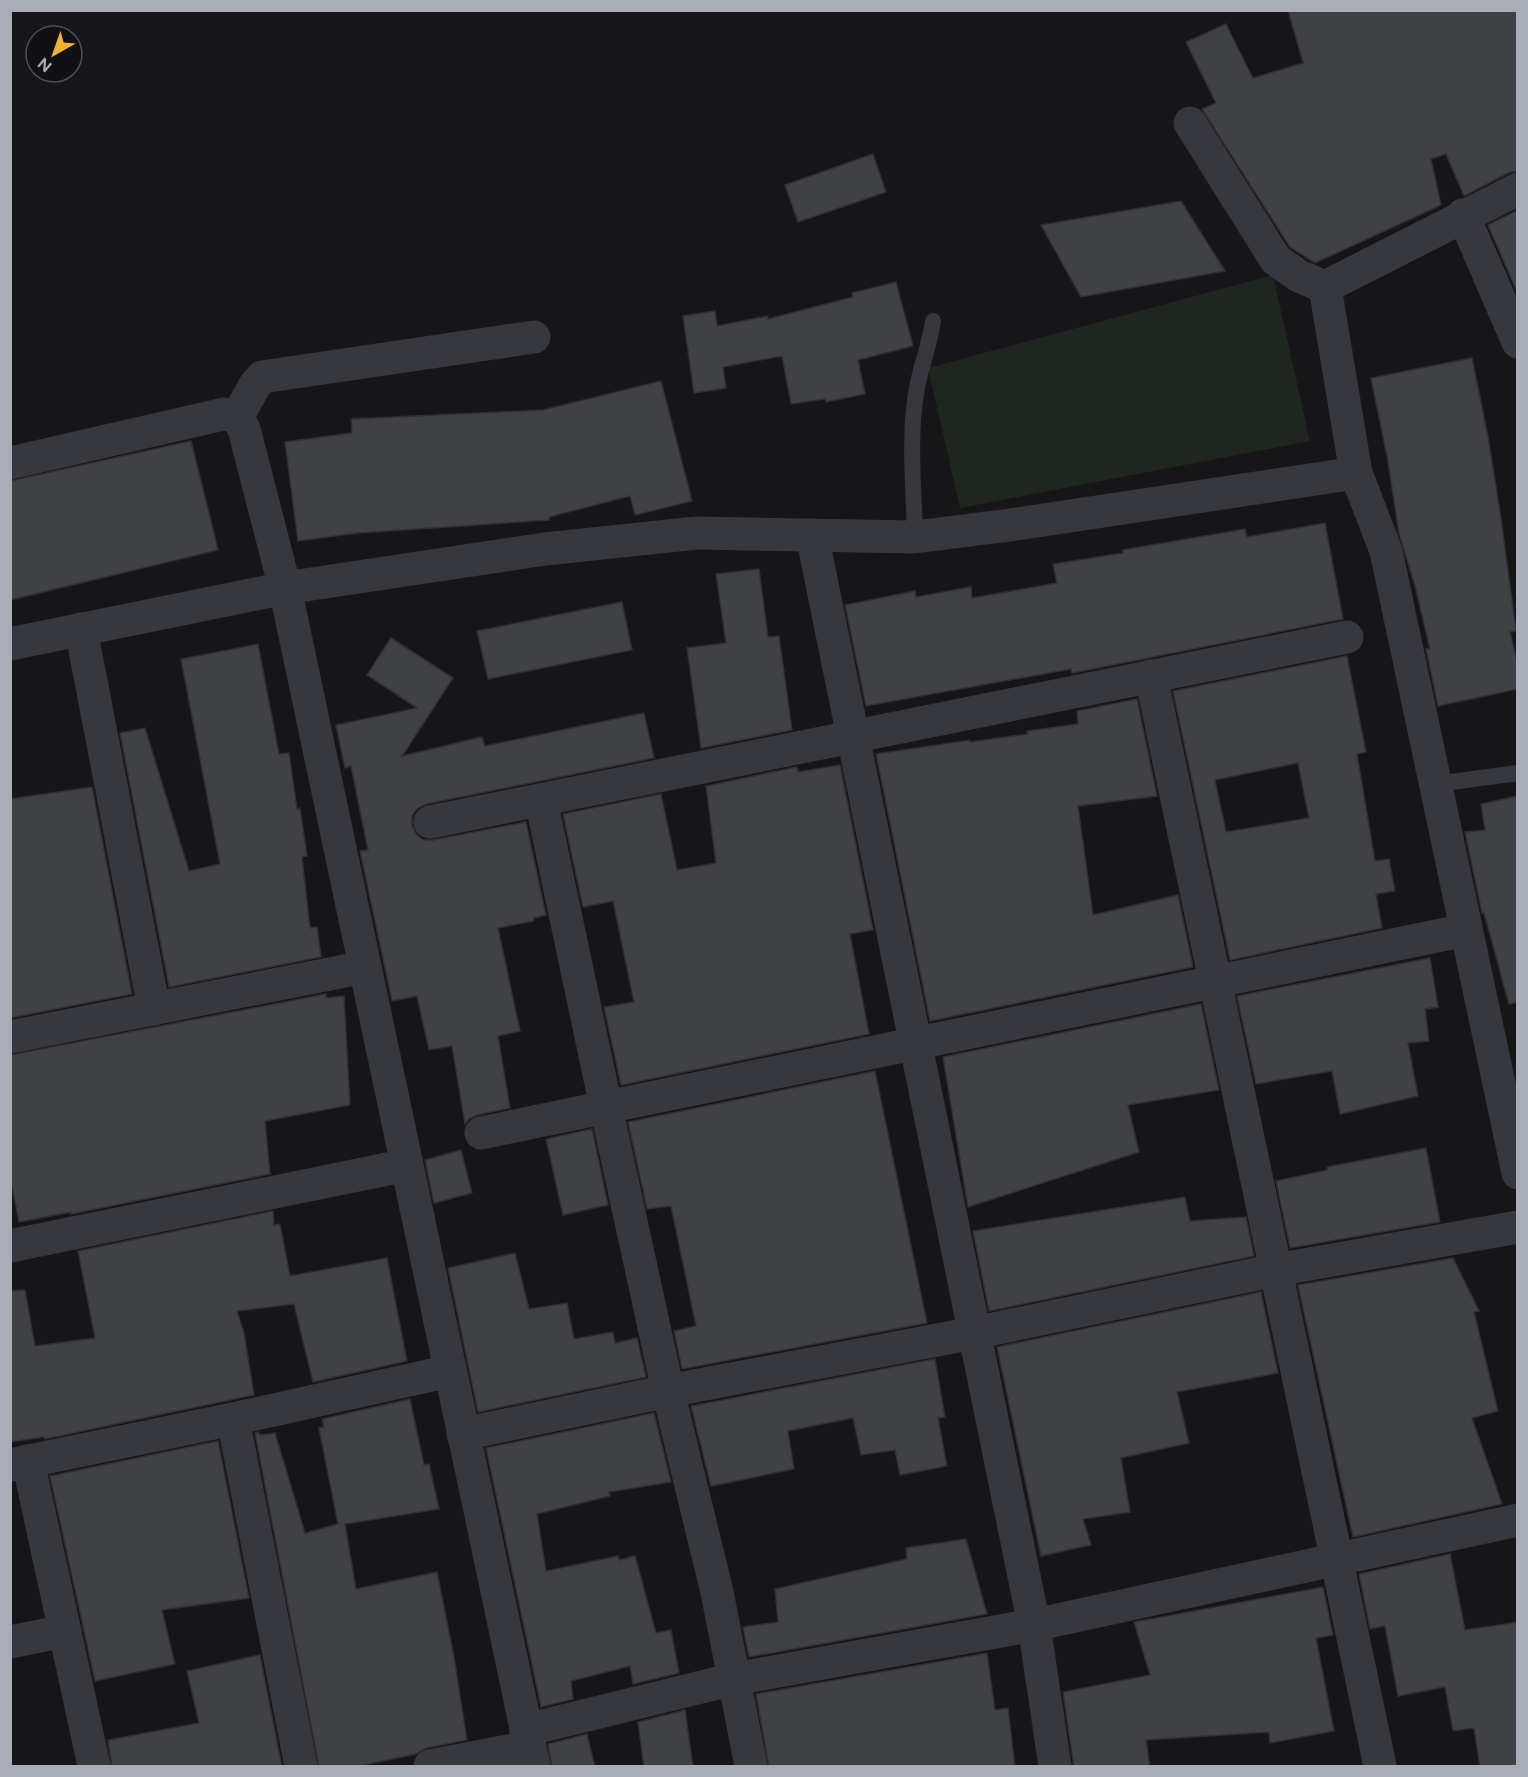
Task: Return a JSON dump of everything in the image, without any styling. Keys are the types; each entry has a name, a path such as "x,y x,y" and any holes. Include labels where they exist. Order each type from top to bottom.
{"street":[{"path":"1190,123 1276,260 1299,276 1325,287"},
{"path":"1325,287 1518,189"},
{"path":"1463,215 1518,342"},
{"path":"1325,287 1356,473 1386,551 1518,1173"},
{"path":"237,417 262,377 534,338"},
{"path":"10,463 224,414 237,417 244,429 285,588 530,1748"},
{"path":"10,644 285,588 545,549 698,533 915,537 1356,473"},
{"path":"812,535 1034,1625 1055,1767"},
{"path":"81,629 154,1009"},
{"path":"430,822 1347,637"},
{"path":"1151,676 1380,1767"},
{"path":"541,800 668,1391 717,1593 751,1767"},
{"path":"481,1133 1467,930"},
{"path":"10,1037 365,967"},
{"path":"10,1246 406,1166"},
{"path":"463,1434 668,1391 974,1333 1276,1270 1518,1227"},
{"path":"94,1767 65,1631 19,1463 450,1371"},
{"path":"233,1419 302,1767"},
{"path":"430,1767 530,1748 734,1679 1034,1625 1518,1520"},
{"path":"10,1642 65,1631"}],"lane":[{"path":"915,537 913,425 917,388 931,340 933,321"},
{"path":"1436,784 1518,773"}],"shaded area":[{"path":"1273,275 1310,441 960,508 928,368"}],"building":[{"path":"1288,10 1518,10 1518,171 1510,172 1464,196 1446,154 1431,159 1441,205 1315,263 1290,247 1202,109 1216,103 1186,42 1226,24 1253,78 1303,63"},
{"path":"873,154 886,192 798,222 785,185"},
{"path":"1181,201 1225,271 1081,297 1041,225"},
{"path":"1518,210 1518,294 1488,225"},
{"path":"896,282 913,346 858,360 865,394 826,402 825,399 791,404 782,356 723,367 726,388 694,393 683,316 715,311 717,326 768,316 768,319 853,297 852,293"},
{"path":"1472,358 1501,518 1516,631 1510,632 1518,665 1518,689 1438,706 1426,649 1430,649 1399,533 1387,456 1371,378"},
{"path":"661,381 692,501 635,515 630,496 549,517 549,520 358,533 298,541 285,442 352,433 351,419 543,410"},
{"path":"191,441 218,550 10,600 10,481"},
{"path":"1325,523 1343,619 1072,673 1071,669 866,706 845,605 915,591 916,597 971,587 972,598 1057,583 1053,564 1245,529 1247,537"},
{"path":"759,569 768,637 779,636 792,730 701,748 687,648 726,643 716,574"},
{"path":"622,602 632,650 488,679 477,631"},
{"path":"391,638 453,678 402,756 482,737 485,746 644,713 654,758 426,804 412,815 412,825 416,834 423,840 526,822 546,915 534,918 534,921 498,928 520,1031 498,1036 510,1108 477,1115 465,1124 452,1046 429,1050 417,996 392,1001 360,851 368,850 351,766 345,768 336,725 417,708 367,675"},
{"path":"258,644 279,754 289,753 307,856 302,857 310,928 317,927 321,957 169,987 120,733 145,728 189,871 220,864 181,659"},
{"path":"1347,656 1366,752 1357,754 1375,861 1389,859 1395,891 1376,894 1382,928 1230,960 1173,691","holes":["1298,763 1309,818 1226,832 1215,780"]},
{"path":"1137,699 1157,796 1078,806 1093,915 1178,895 1193,967 930,1021 876,754 1028,734 1027,731 1078,724 1077,711"},
{"path":"840,765 873,930 850,934 869,1034 621,1085 604,1007 634,1002 613,901 583,907 563,814 661,794 677,870 716,863 706,786 797,767 798,772"},
{"path":"92,787 132,994 10,1018 10,799"},
{"path":"1518,796 1518,1002 1509,1004 1484,913 1482,913 1465,832 1485,830 1481,804"},
{"path":"1430,958 1438,1007 1425,1009 1429,1041 1408,1043 1418,1096 1340,1114 1332,1071 1256,1084 1237,996"},
{"path":"326,994 326,998 344,996 350,1105 265,1121 270,1174 71,1214 71,1212 19,1222 10,1177 10,1055"},
{"path":"1201,1004 1219,1090 1128,1105 1139,1152 968,1207 943,1057"},
{"path":"875,1071 927,1323 682,1369 674,1331 696,1326 671,1206 647,1209 628,1122"},
{"path":"592,1129 608,1205 563,1215 546,1139"},
{"path":"1426,1148 1440,1222 1290,1248 1276,1181 1328,1170 1327,1167"},
{"path":"461,1150 472,1193 434,1203 425,1160"},
{"path":"1185,1197 1190,1221 1246,1217 1254,1256 989,1311 973,1231"},
{"path":"273,1211 274,1225 280,1224 290,1276 387,1258 407,1361 313,1382 294,1304 237,1311 244,1333 254,1395 45,1439 44,1437 10,1442 10,1291 25,1290 35,1346 95,1338 78,1251"},
{"path":"515,1253 529,1309 567,1303 574,1339 613,1332 615,1343 637,1338 646,1377 478,1412 448,1268"},
{"path":"1453,1258 1479,1311 1474,1312 1498,1411 1472,1418 1502,1504 1353,1537 1298,1285"},
{"path":"1261,1292 1278,1373 1177,1392 1189,1443 1121,1458 1130,1512 1083,1519 1091,1545 1041,1556 997,1347"},
{"path":"935,1359 945,1417 938,1418 947,1466 900,1475 895,1450 861,1455 853,1418 788,1431 794,1469 711,1486 691,1406"},
{"path":"410,1399 424,1465 429,1464 439,1509 345,1524 356,1589 437,1572 467,1740 354,1767 319,1767 255,1433 259,1432 260,1435 275,1433 305,1533 338,1524 319,1428 324,1427 322,1419"},
{"path":"654,1413 671,1482 609,1492 610,1496 537,1514 546,1571 618,1556 619,1560 635,1556 656,1633 671,1630 679,1673 633,1684 630,1666 571,1681 573,1699 541,1707 486,1448"},
{"path":"218,1441 249,1598 162,1610 175,1664 95,1681 50,1476"},
{"path":"966,1539 987,1614 749,1657 743,1627 778,1622 775,1589 907,1559 906,1548"},
{"path":"1450,1554 1465,1630 1518,1622 1518,1767 1480,1767 1474,1728 1453,1731 1445,1687 1398,1696 1385,1626 1370,1629 1359,1574"},
{"path":"1323,1587 1333,1635 1316,1638 1334,1731 1270,1743 1269,1732 1146,1740 1150,1767 1074,1767 1063,1692 1150,1675 1134,1622"},
{"path":"987,1653 995,1710 1008,1708 1015,1767 769,1767 756,1694"},
{"path":"260,1655 282,1767 112,1767 108,1740 199,1723 187,1671"},
{"path":"685,1710 693,1767 644,1767 638,1722"},
{"path":"587,1734 595,1767 552,1767 548,1744"}]}
